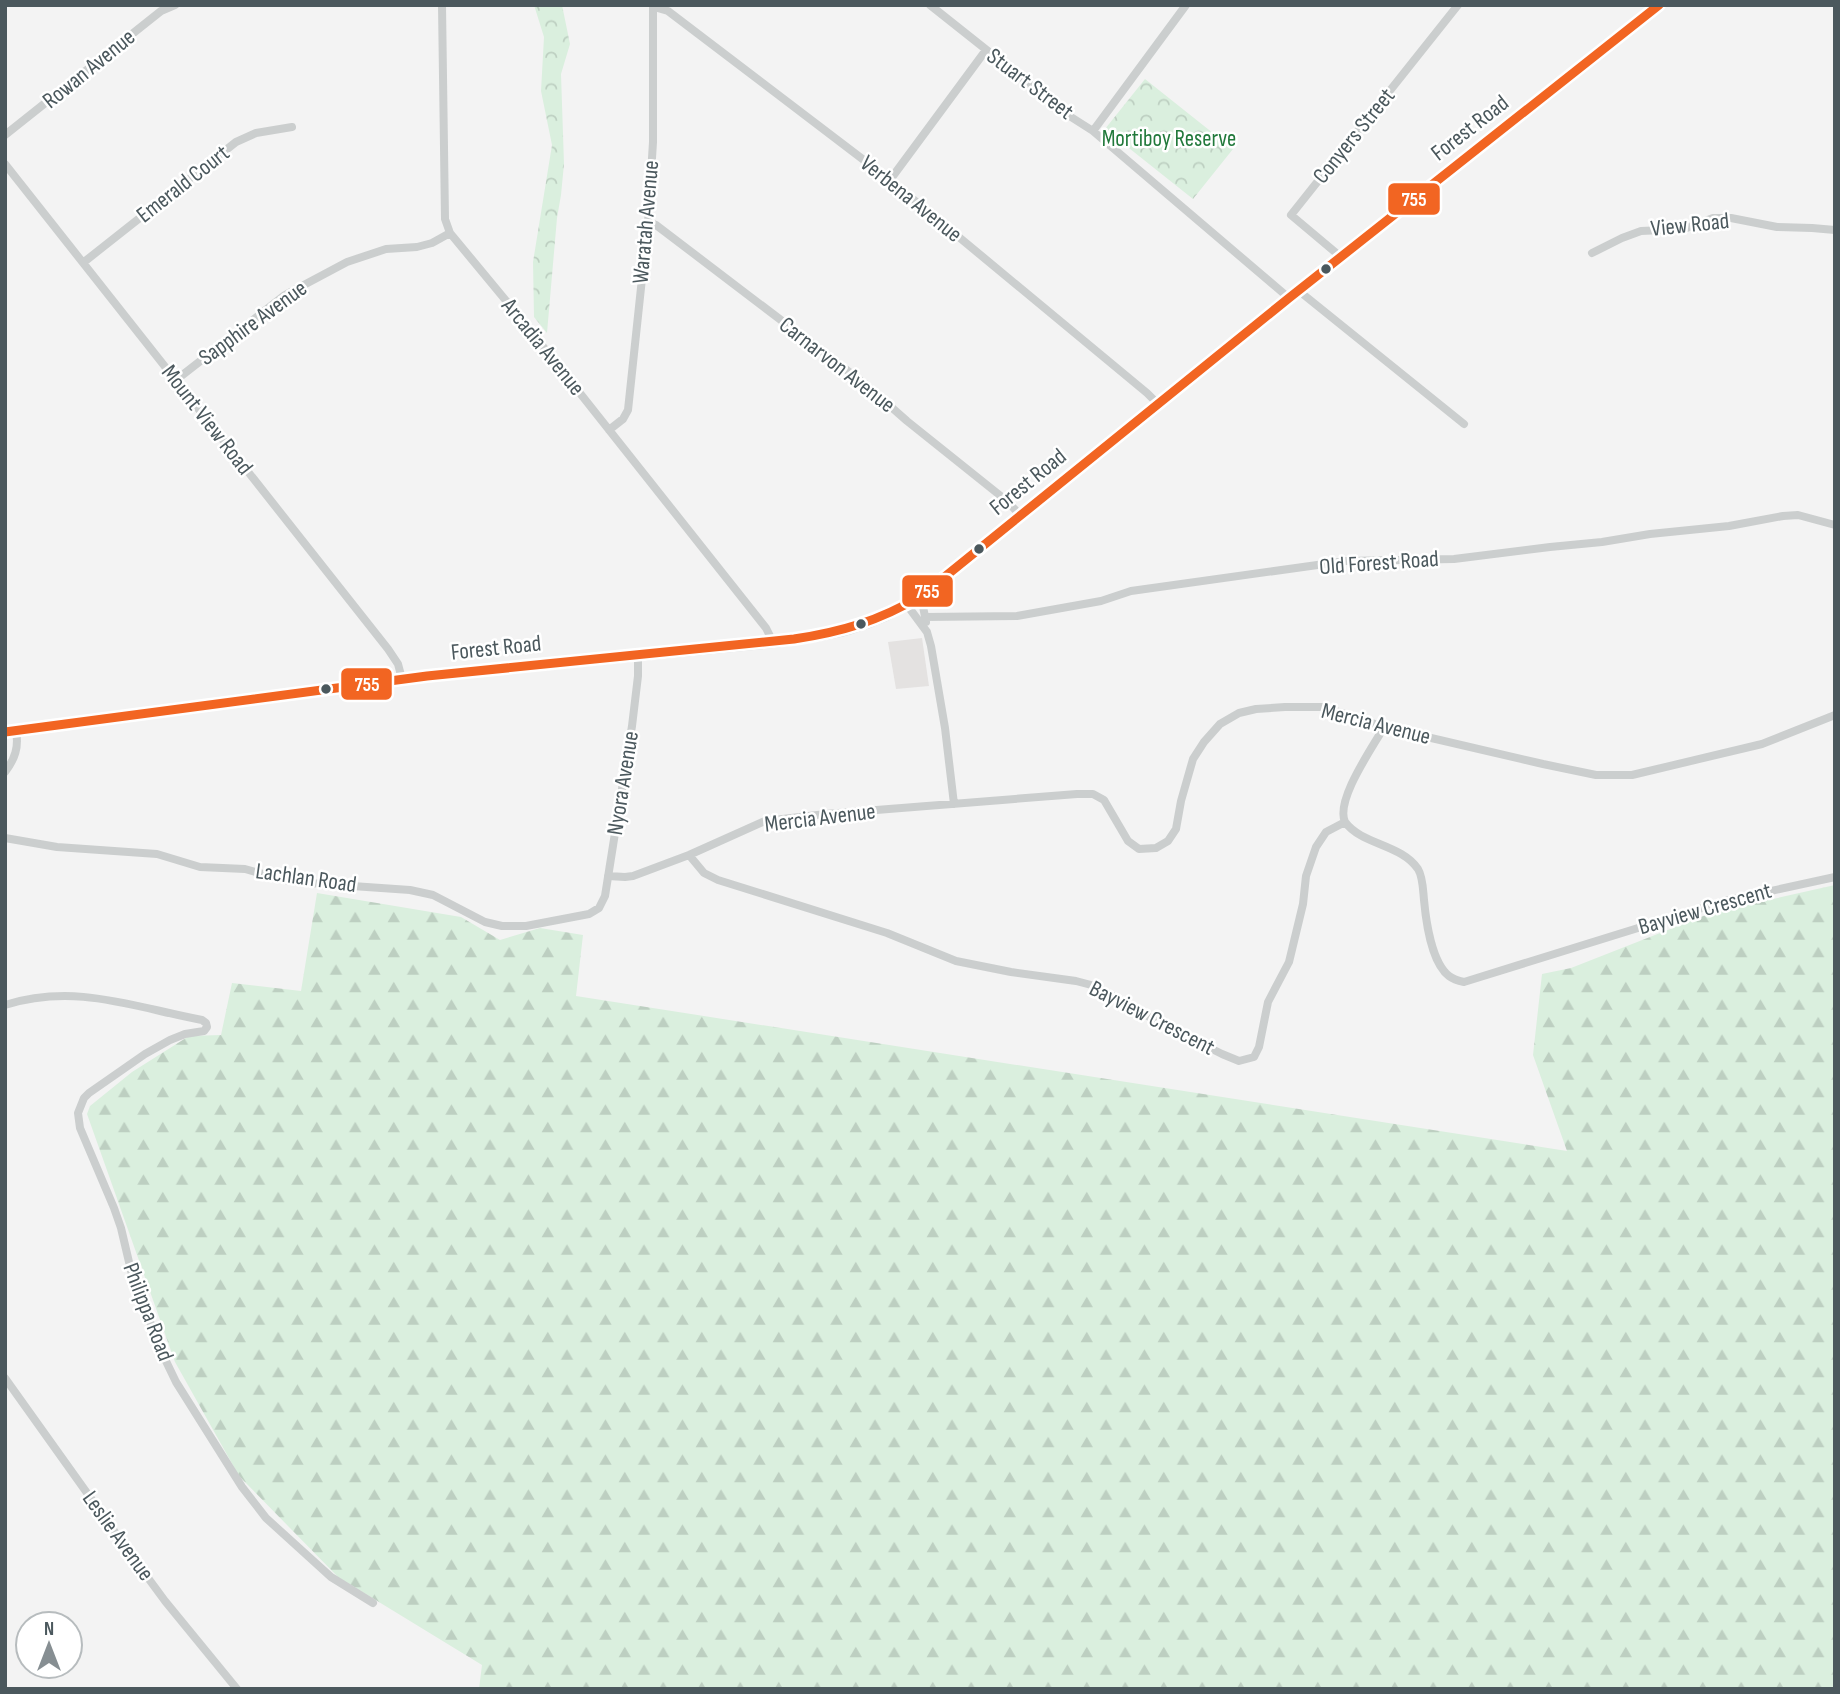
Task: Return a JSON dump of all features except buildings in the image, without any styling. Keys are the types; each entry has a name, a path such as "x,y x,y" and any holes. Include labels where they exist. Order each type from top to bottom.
{"main road":[{"name":"Forest Road","path":"11,732 402,679 814,637 852,629 879,619 921,596 1659,5"}],"street":[{"name":"Rowan Avenue","path":"5,135 161,12 175,5"},
{"path":"442,5 445,219 450,233"},
{"name":"Stuart Street","path":"930,5 1093,131 1294,295 1464,424"},
{"name":"Conyers Street","path":"1341,257 1291,215 1458,5"},
{"name":"Verbena Avenue","path":"654,6 668,11 890,180 1158,404"},
{"name":"Waratah Avenue","path":"609,430 623,419 628,410 648,222 653,142 654,6"},
{"path":"1093,131 1184,6"},
{"path":"890,180 986,50"},
{"name":"Emerald Court","path":"84,262 236,142 256,133 292,127"},
{"name":"Mount View Road","path":"5,164 388,649 398,664 402,679"},
{"name":"View Road","path":"1592,253 1641,231 1684,229 1713,218 1731,218 1777,227 1835,230"},
{"name":"Carnarvon Avenue","path":"648,222 656,225 865,384 1007,500 1020,515"},
{"name":"Sapphire Avenue","path":"176,380 285,295 309,282 347,262 386,249 432,243 450,233"},
{"name":"Arcadia Avenue","path":"450,233 766,628 773,642"},
{"name":"Old Forest Road","path":"925,617 1017,616 1101,601 1131,591 1346,561 1454,559 1729,526 1783,516 1798,515 1834,524"},
{"path":"921,596 937,676 954,804"},
{"path":"907,605 928,632"},
{"name":"Nyora Avenue","path":"599,908 604,899 632,726 638,655"},
{"name":"Mercia Avenue","path":"608,876 634,876 765,821 1093,794 1104,800 1128,841 1139,849 1156,848 1168,841 1176,829 1193,759 1204,742 1220,724 1239,713 1256,709 1324,707 1384,727 1543,764 1611,776 1632,775 1762,744 1835,715"},
{"path":"1345,822 1342,816 1352,784 1384,727"},
{"path":"5,772 17,748 11,732"},
{"name":"Bayview Crescent","path":"689,855 704,873 718,880 887,933 956,961 1095,986 1160,1023 1239,1060 1254,1057 1259,1046 1268,1002 1289,962 1303,904 1306,876 1316,847 1326,832 1345,822 1356,832 1404,856 1418,868 1433,949 1442,969 1451,978 1464,982 1725,901 1835,877"},
{"name":"Lachlan Road","path":"5,838 74,849 157,854 200,867 246,869 285,880 342,887 401,888 418,891 441,899 485,922 502,926 526,926 589,914 599,908"},
{"name":"Philippa Road","path":"5,1005 36,997 80,995 202,1020 207,1025 204,1031 185,1034 162,1044 89,1093 78,1113 80,1128 114,1208 133,1279 164,1357 183,1393 242,1486 266,1518 331,1577 373,1603"},
{"name":"Leslie Avenue","path":"5,1378 165,1601 237,1689"}],"shaded area":[{"path":"922,638 929,686 896,689 888,642"}],"green space":[{"path":"534,5 562,5 570,44 561,74 564,164 547,333 534,317 533,262 552,145 541,91 544,37"},
{"name":"Mortiboy Reserve","path":"1145,79 1233,149 1193,199 1105,129"},
{"path":"1835,885 1835,1689 479,1689 482,1665 338,1577 239,1476 175,1362 87,1114 90,1106 132,1072 189,1036 221,1035 232,983 301,991 317,893 461,917 500,940 540,928 583,935 576,996 1567,1151 1533,1055 1542,974 1571,968 1711,913"}],"transit line":[{"name":"755","path":"5,732 427,676 794,639 828,633 875,619 921,596 1289,298 1659,5"}]}
